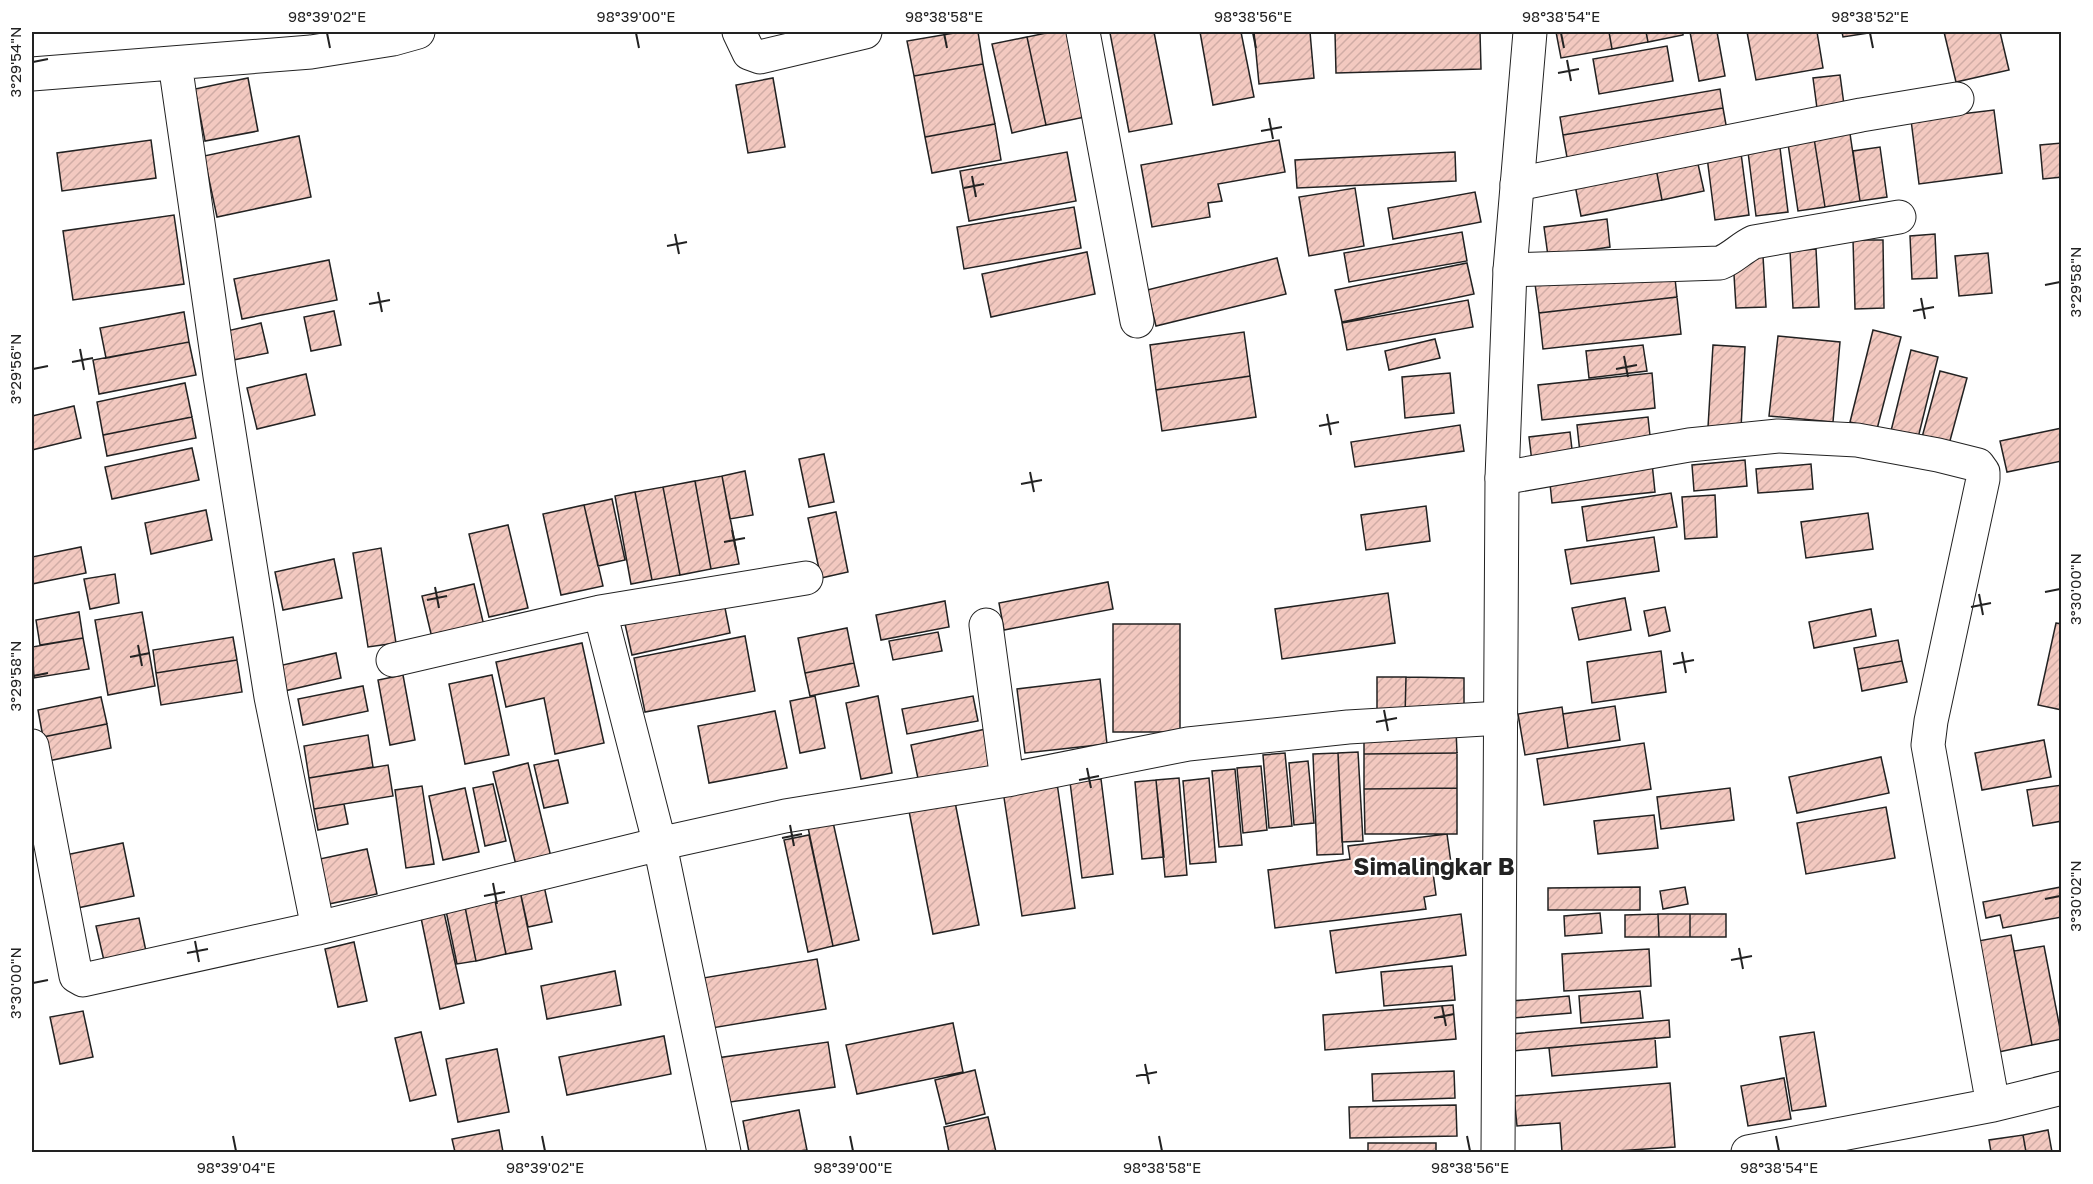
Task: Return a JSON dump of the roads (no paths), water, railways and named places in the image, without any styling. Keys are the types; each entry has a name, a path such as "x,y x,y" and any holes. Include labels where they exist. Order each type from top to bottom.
{"street":[{"path":"32,74 311,52 393,39 418,32"},
{"path":"739,32 748,53 760,57 865,32"},
{"path":"1083,32 1137,321"},
{"path":"1498,1152 1502,478 1510,270 1530,32"},
{"path":"175,63 220,376 271,697 318,928"},
{"path":"1516,184 1850,117 1957,99"},
{"path":"1510,270 1720,263 1732,258 1754,242 1899,217"},
{"path":"1502,478 1689,445 1778,436 1857,440 1938,455 1978,465 1982,469 1983,479 1928,745 1993,1105"},
{"path":"393,660 600,612 806,578"},
{"path":"600,612 660,845 724,1152"},
{"path":"986,625 1007,780"},
{"path":"32,746 76,976 82,980 318,928 785,816 1007,780 1188,744 1348,727 1501,718"},
{"path":"1748,1152 1993,1105 2061,1088"}],"district":[{"name":"Simalingkar B","path":"1434,865"}]}
